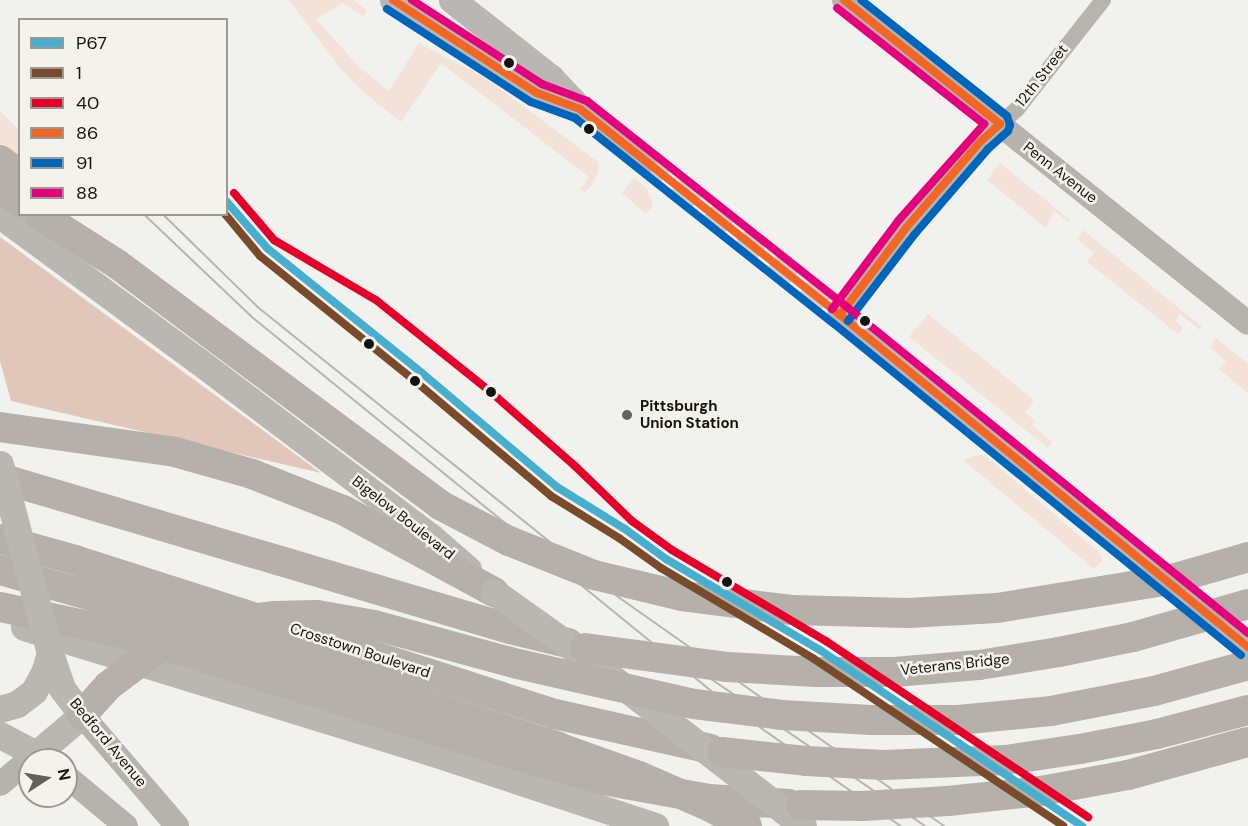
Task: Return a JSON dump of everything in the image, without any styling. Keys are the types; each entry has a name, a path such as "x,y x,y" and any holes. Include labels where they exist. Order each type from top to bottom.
{"highway":[{"path":"0,160 18,174"},
{"path":"0,190 18,201"},
{"path":"66,216 117,264 428,498 509,541 594,574 682,596 791,610 908,613 997,608 1071,598 1169,580 1248,557"},
{"path":"33,225 117,264"},
{"path":"0,427 175,452 252,474 380,528 494,592"},
{"name":"Veterans Bridge","path":"0,478 510,629 585,648 727,667 816,672 894,672 979,665 1133,637 1248,604"},
{"name":"Crosstown Boulevard","path":"0,539 75,560 555,714 722,752 806,761 884,765 1006,760 1146,736 1248,710"},
{"path":"0,570 98,598 560,748 639,776 747,826"},
{"path":"0,607 135,636 498,750 603,780 802,815 862,806 948,801 1041,791 1128,775 1248,742"},
{"path":"82,715 108,686 153,652 189,633 225,622 274,616 316,615 374,625 518,664 694,704 782,715 871,720 958,720 1051,711 1154,691 1248,665"}],"main road":[{"path":"393,0 537,93 580,110"},
{"path":"452,0 550,77 580,110 643,160"},
{"name":"Bigelow Boulevard","path":"0,215 33,225 422,530 494,592 802,815"},
{"path":"840,315 1248,647"},
{"name":"Bedford Avenue","path":"0,464 50,653 62,687 82,715"},
{"path":"0,620 433,753 655,826"},
{"path":"0,710 17,704 34,691 45,670 50,653"},
{"path":"49,748 82,715"},
{"path":"0,735 24,748"}],"street":[{"name":"Penn Avenue","path":"844,0 1248,323"},
{"name":"12th Street","path":"840,315 906,228 980,142 1017,109 1103,0"},
{"name":"Bedford Avenue","path":"82,715 177,826"},
{"path":"0,784 18,772"},
{"path":"78,786 126,826"}],"shaded area":[{"path":"289,0 353,0 367,10 363,16 343,3 316,19 359,67 389,91 419,43 487,79 599,163 592,185 585,192 580,190 589,177 441,63 401,122 362,91 340,68"},
{"path":"0,111 18,129 18,159 0,145"},
{"path":"1000,163 1070,220 1068,222 1054,211 1046,228 987,180"},
{"path":"634,177 647,189 653,206 646,214 622,193"},
{"path":"1083,230 1202,327 1200,330 1180,314 1176,321 1183,328 1178,334 1087,262 1094,253 1078,240"},
{"path":"0,237 321,473 11,401 0,361"},
{"path":"928,314 1034,400 1025,412 1035,421 1032,425 1052,442 1048,448 909,337"},
{"path":"1215,337 1248,364 1248,393 1219,369 1226,361 1211,348"},
{"path":"984,455 1100,553 1102,561 1094,569 963,460"}],"tunnel":[{"path":"643,160 840,315"}],"tram line":[{"path":"146,216 251,316 730,706 901,826"},
{"path":"165,216 258,307 620,598 945,826"},
{"path":"694,667 925,826"}],"transit line":[{"name":"86","path":"393,0 537,93 580,109 840,315 1248,647"},
{"name":"88","path":"412,0 542,84 587,101 847,307 1248,633"},
{"name":"86","path":"840,315 906,228 980,142 1000,124 844,0"},
{"name":"91","path":"848,321 914,235 988,149 1008,131 1010,125 1007,116 861,0"},
{"name":"88","path":"832,309 898,221 984,124 837,8"},
{"name":"91","path":"387,9 531,102 575,118 833,323 1241,655"},
{"name":"40","path":"234,193 274,240 376,300 492,393 574,465 632,521 672,550 826,641 1088,817"},
{"name":"P67","path":"228,203 267,248 422,373 557,487 625,529 666,559 820,650 1082,826"},
{"name":"1","path":"227,216 260,256 415,381 551,496 619,538 661,568 814,659 1063,826"}],"place":[{"name":"Pittsburgh Union Station","path":"627,415"}]}
